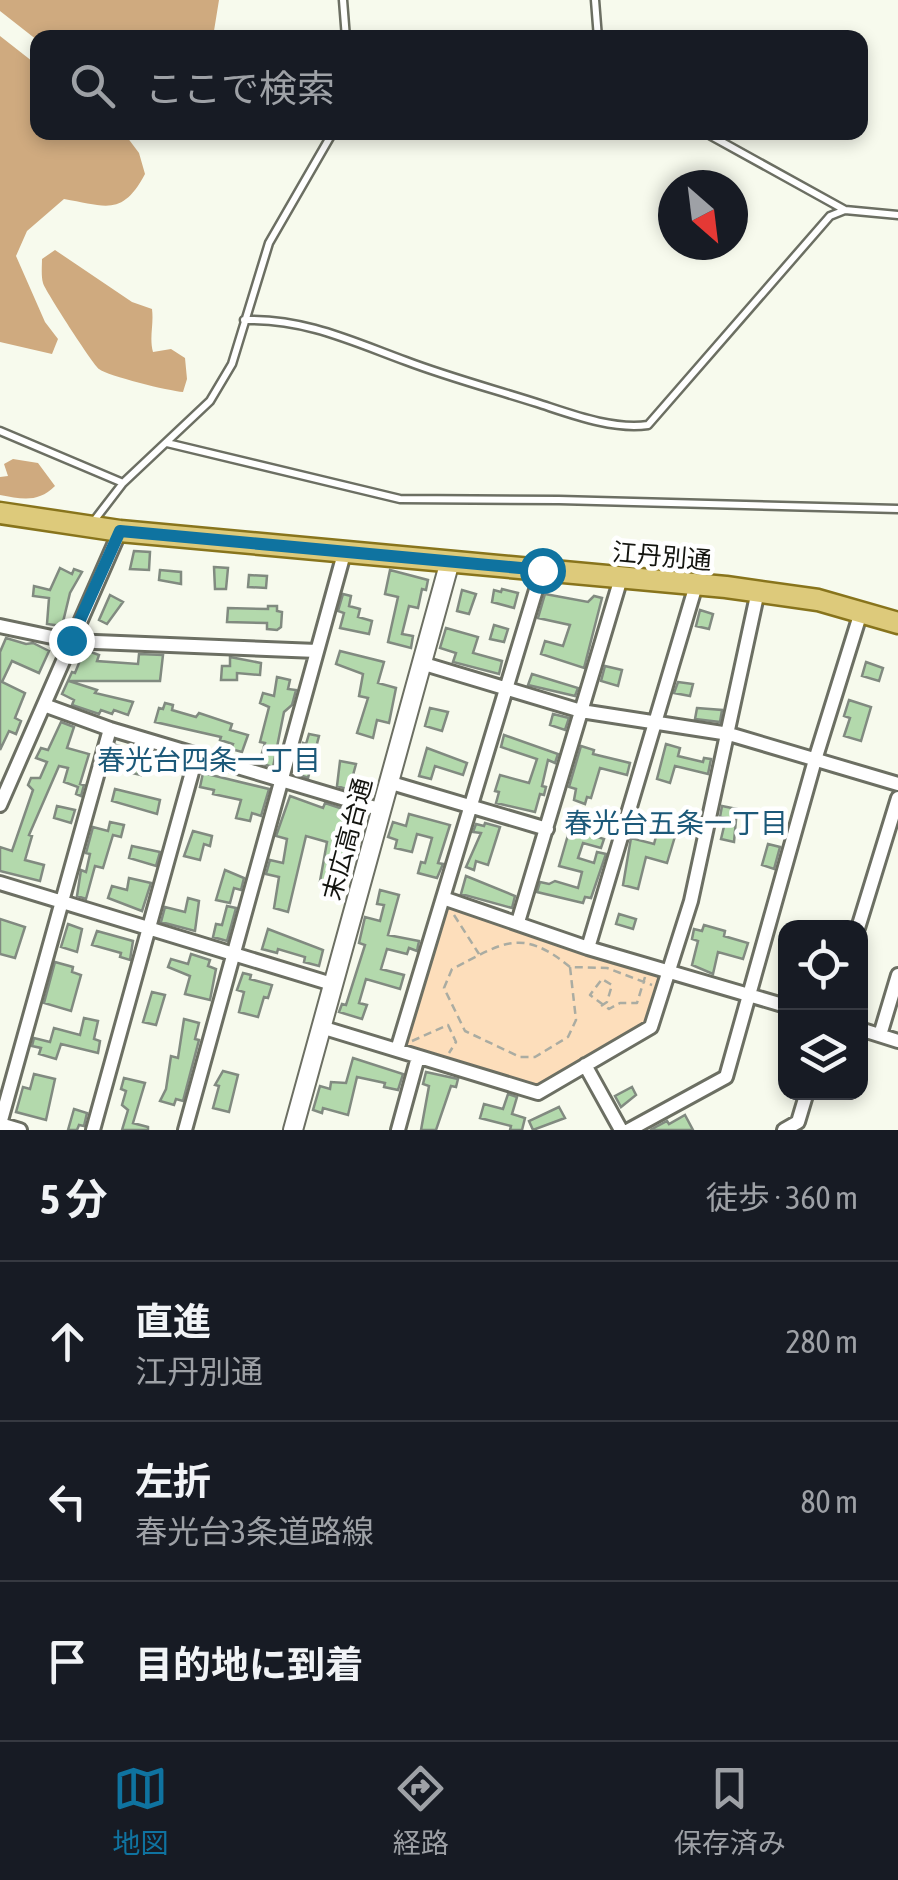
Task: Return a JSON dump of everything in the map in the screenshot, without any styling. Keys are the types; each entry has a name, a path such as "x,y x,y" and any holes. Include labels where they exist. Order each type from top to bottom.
{"main road":[{"name":"江丹別通","path":"0,513 120,531 758,591 818,600 898,623"}],"street":[{"path":"0,805 120,531"},
{"path":"185,1130 346,550"},
{"name":"末広高台通","path":"293,1130 450,562"},
{"path":"398,1045 542,570"},
{"path":"518,922 621,578"},
{"path":"588,948 696,585"},
{"path":"321,1026 398,1045 418,1057 538,1093 651,1026 691,901 758,591"},
{"path":"630,1130 726,1077 861,612"},
{"path":"0,626 71,640 317,652"},
{"path":"421,663 581,711 729,734 898,784"},
{"path":"44,705 110,729 382,810"},
{"path":"20,1130 0,1124 110,729"},
{"path":"92,1130 197,754"},
{"path":"388,782 547,829"},
{"path":"860,920 898,798"},
{"path":"0,883 332,984"},
{"path":"442,902 778,1003"},
{"path":"880,1035 898,974"},
{"path":"868,1031 898,1041"},
{"path":"398,1130 418,1057"},
{"path":"585,1065 621,1130"},
{"path":"784,1130 798,1122 805,1100"}],"lane":[{"path":"343,0 345,30"},
{"path":"595,0 597,30"},
{"path":"90,527 123,484 210,401 232,364 269,243 329,140"},
{"path":"718,140 845,210 898,214"},
{"path":"244,320 280,320 342,334 407,362 557,410 629,428 648,425 830,216 845,210"},
{"path":"0,431 123,484"},
{"path":"167,443 400,500 898,509"}],"path":[{"path":"442,902 480,955"},
{"path":"570,968 576,1020 568,1037 536,1057 520,1057 465,1031 444,988 452,969 506,941 539,948 570,968 607,968 663,988"},
{"path":"601,1006 607,1002 612,985 602,979 590,995 601,1006 609,1010 620,1003 637,1003 648,965"},
{"path":"398,1045 416,1041 459,1019"},
{"path":"446,1064 456,1042 448,1025"}],"shaded area":[{"path":"0,0 219,0 214,30 30,30 30,35 0,11"},
{"path":"0,36 30,60 30,140 129,140 139,153 145,174 137,188 120,203 102,206 64,199 27,231 16,256 45,322 58,339 52,354 0,342"},
{"path":"55,250 132,302 152,309 153,352 171,349 185,358 187,379 183,392 99,369 43,283 42,259"},
{"path":"13,459 38,463 55,486 36,497 0,495 0,477 8,476 4,464"},
{"path":"446,908 663,976 648,1021 534,1091 404,1051"}],"building":[{"path":"134,551 150,552 149,570 130,569"},
{"path":"214,567 228,568 226,589 215,589"},
{"path":"60,568 72,574 74,569 82,572 70,593 62,626 47,624 49,598 33,596 34,586 50,590"},
{"path":"160,570 181,572 181,584 159,580"},
{"path":"390,570 428,580 418,608 409,606 402,634 413,636 411,648 388,642 398,597 385,594"},
{"path":"249,575 267,576 266,588 248,587"},
{"path":"462,590 476,594 469,614 457,611"},
{"path":"494,590 518,593 514,608 492,602"},
{"path":"343,594 351,596 349,606 360,609 358,617 372,621 369,634 340,628 344,613 338,611"},
{"path":"545,594 588,602 594,596 602,598 584,668 541,654 545,641 563,646 570,625 538,618"},
{"path":"110,595 123,602 107,624 99,620"},
{"path":"277,606 277,611 282,612 281,627 277,630 267,629 267,623 227,622 228,608"},
{"path":"700,610 713,614 709,629 696,626"},
{"path":"494,625 508,629 504,642 490,639"},
{"path":"446,628 478,637 473,653 502,661 499,674 453,662 456,653 440,648"},
{"path":"6,638 33,643 49,651 39,673 12,661 2,682 25,693 15,718 21,721 16,734 9,731 0,750 0,652"},
{"path":"340,651 384,662 378,683 396,688 389,723 377,720 373,738 357,733 368,698 359,696 363,674 336,664"},
{"path":"91,652 99,655 97,661 138,664 139,654 163,655 160,681 69,681 97,690 95,693 133,702 128,715 114,710 112,714 101,710 99,714 72,705 74,700 62,694 81,658"},
{"path":"230,657 261,663 260,675 237,673 237,680 221,680 222,666 230,666"},
{"path":"866,662 883,668 879,681 862,676"},
{"path":"605,666 622,670 618,686 601,681"},
{"path":"532,674 578,688 575,696 528,685"},
{"path":"277,677 290,680 288,689 296,690 292,705 284,712 273,767 259,763 269,707 260,703 263,693 274,696"},
{"path":"678,682 693,684 690,696 674,693"},
{"path":"849,700 871,707 861,741 844,736 850,718 844,716"},
{"path":"165,703 173,705 172,710 196,717 199,713 232,724 230,730 248,735 242,752 231,749 233,744 220,740 221,737 155,722"},
{"path":"430,708 448,712 442,731 425,726"},
{"path":"697,708 722,710 720,722 695,719"},
{"path":"553,714 569,718 565,730 550,725"},
{"path":"61,722 74,727 67,748 89,754 80,784 84,785 81,796 76,794 78,787 64,782 68,768 59,766 29,835 32,836 25,860 44,865 40,881 0,871 0,847 12,851 33,790 28,785 31,778 40,778 47,762 36,758 41,748 48,750"},
{"path":"309,734 319,736 308,778 297,774 303,743 306,744"},
{"path":"504,735 558,754 555,763 548,760 542,786 546,787 544,795 540,794 535,812 496,803 500,775 529,783 537,759 501,747"},
{"path":"666,744 680,748 678,756 703,762 704,758 711,759 708,774 675,766 670,783 657,779"},
{"path":"116,745 146,758 141,775 110,768"},
{"path":"581,746 594,750 593,754 630,763 627,775 600,768 591,798 587,797 585,804 574,800 576,789 569,787"},
{"path":"427,748 467,763 463,775 435,766 431,779 419,776"},
{"path":"340,761 356,764 349,790 337,786"},
{"path":"203,773 269,789 261,816 252,813 250,821 236,818 241,800 200,787"},
{"path":"115,789 160,800 157,814 112,801"},
{"path":"290,796 323,808 325,803 349,811 343,832 347,833 342,870 349,872 345,888 320,881 327,842 306,836 288,912 274,908 279,877 266,874 270,860 283,863 287,839 276,836"},
{"path":"57,806 75,810 71,823 54,818"},
{"path":"722,806 737,809 734,842 721,839 726,818 720,817"},
{"path":"409,814 450,825 437,878 418,873 432,838 417,834 412,852 395,848 397,840 388,837 393,822 406,826"},
{"path":"110,822 124,825 121,837 113,835 103,868 95,866 86,899 77,896 81,870 86,872 93,827 108,831"},
{"path":"476,824 500,827 488,865 476,861 474,870 466,867 481,833 473,832"},
{"path":"570,828 604,839 601,848 583,843 578,858 594,863 597,852 606,854 591,898 585,897 583,903 537,892 540,882 555,881 578,888 582,872 559,866"},
{"path":"658,829 676,833 667,863 646,857 638,889 623,885 631,838 654,844"},
{"path":"193,831 212,836 210,846 204,844 200,860 184,856"},
{"path":"768,844 780,847 774,869 762,865"},
{"path":"132,846 160,852 156,866 129,858"},
{"path":"225,870 244,878 241,890 234,888 230,903 216,900"},
{"path":"466,876 515,896 512,908 461,894"},
{"path":"129,878 151,883 142,911 108,898 112,886 127,890"},
{"path":"380,890 399,895 388,935 419,941 417,951 409,948 407,954 387,949 381,969 404,975 400,989 366,979 359,1003 367,1005 362,1019 339,1012 342,1004 346,1005 365,945 359,943 365,917 380,921 384,905 377,904"},
{"path":"188,898 199,901 195,931 161,922 165,907 185,912"},
{"path":"227,906 236,908 227,941 213,937 216,924 222,925"},
{"path":"619,914 636,919 633,929 616,924"},
{"path":"0,919 25,927 15,958 0,954"},
{"path":"68,924 82,929 77,952 61,947"},
{"path":"704,925 748,943 743,959 718,952 713,974 692,965 698,941 692,939 694,929 702,931"},
{"path":"268,929 323,950 319,966 304,962 305,957 262,949"},
{"path":"97,931 133,941 130,960 120,957 121,953 92,945"},
{"path":"191,954 210,960 208,966 216,969 210,1000 185,994 190,976 168,967 171,959 188,964"},
{"path":"55,962 73,967 72,972 81,975 71,1011 44,1003"},
{"path":"243,973 272,985 258,1017 239,1012 244,992 237,990"},
{"path":"152,992 165,995 156,1025 143,1022"},
{"path":"84,1018 98,1021 94,1039 100,1041 98,1053 61,1044 56,1059 39,1054 41,1048 32,1046 34,1038 50,1042 54,1028 80,1035"},
{"path":"184,1019 199,1023 195,1039 199,1040 183,1101 176,1099 174,1105 160,1101 171,1056 178,1058"},
{"path":"353,1058 403,1074 398,1090 357,1077 348,1115 323,1108 322,1113 313,1110 320,1086 330,1089 331,1082 346,1083"},
{"path":"223,1071 238,1075 229,1112 213,1108 219,1086 215,1085"},
{"path":"426,1072 458,1079 456,1087 451,1086 436,1130 421,1130 429,1086 423,1084"},
{"path":"34,1074 55,1079 46,1120 16,1112 23,1087 30,1089"},
{"path":"124,1078 145,1083 133,1123 148,1130 122,1130 128,1110 122,1105"},
{"path":"632,1087 636,1095 621,1107 615,1096"},
{"path":"508,1094 517,1097 512,1114 525,1118 522,1130 510,1130 511,1126 480,1118 484,1104 503,1109"},
{"path":"559,1107 565,1118 533,1130 529,1121"},
{"path":"74,1109 87,1113 84,1126 68,1130"},
{"path":"685,1115 693,1130 650,1130 667,1121 669,1124"}],"district":[{"name":"春光台四条一丁目","path":"209,760"},
{"name":"春光台五条一丁目","path":"676,823"}],"route":[{"path":"71,640 120,531 542,570"}]}
